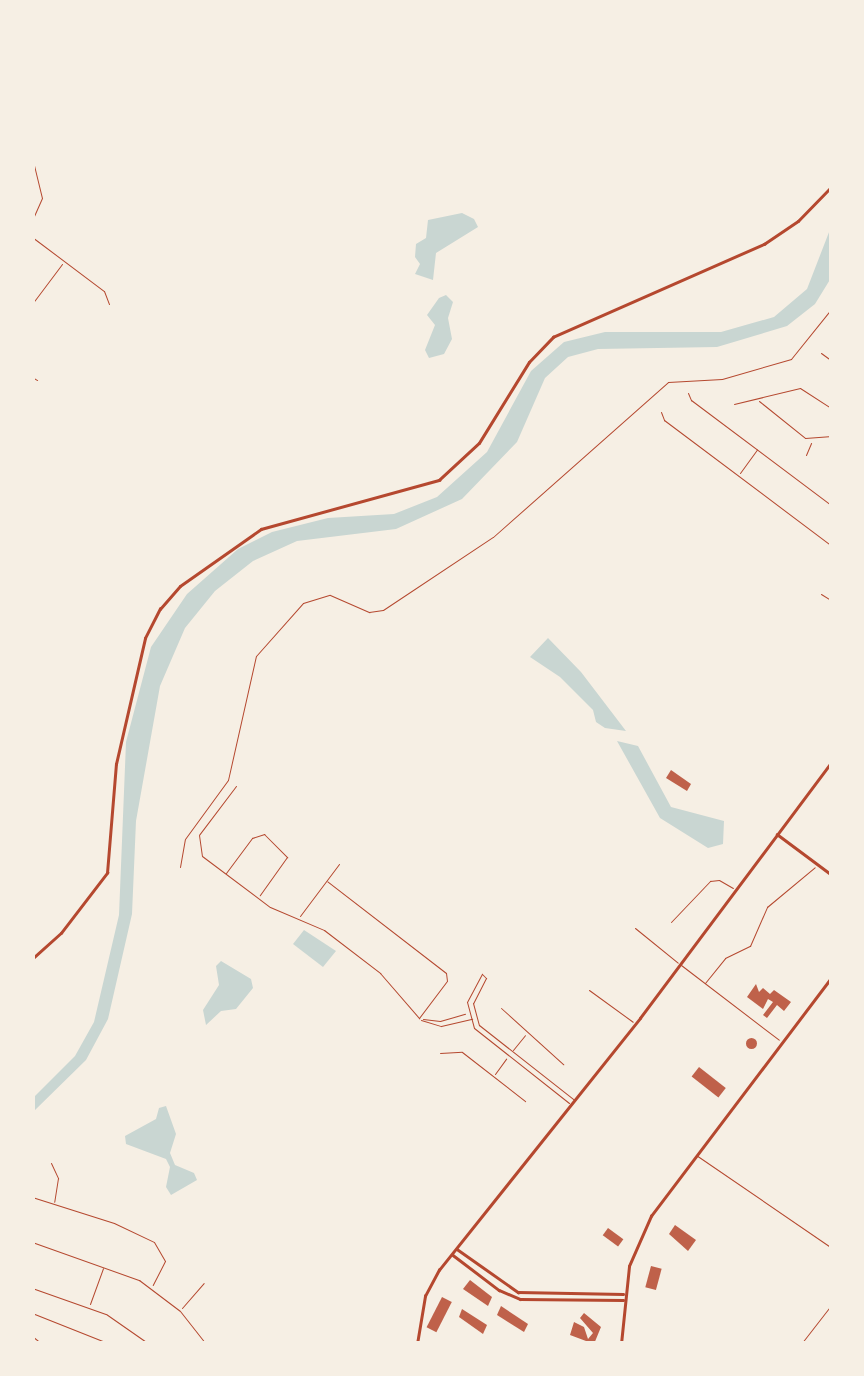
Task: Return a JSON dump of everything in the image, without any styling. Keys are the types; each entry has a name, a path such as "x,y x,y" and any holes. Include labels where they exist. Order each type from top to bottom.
{"street":[{"path":"32,156 41,205 32,220"},
{"path":"32,959 62,933 106,873 116,764 153,620 194,574 250,534 297,517 425,486 447,476 479,443 525,368 553,337 764,244 798,221 832,186"},
{"path":"32,237 104,291 109,304"},
{"path":"32,304 64,261"},
{"path":"821,353 832,360"},
{"path":"32,377 36,380"},
{"path":"734,404 800,388 832,409"},
{"path":"688,393 832,506"},
{"path":"758,398 767,409 812,440 832,436 832,417"},
{"path":"660,412 664,420 832,546"},
{"path":"806,455 812,440"},
{"path":"738,476 757,450"},
{"path":"822,594 832,602"},
{"path":"417,1344 424,1296 456,1248 636,1024 832,760"},
{"path":"236,786 199,836 198,849 258,898 324,930 380,973 418,1018 440,1021 474,1015"},
{"path":"226,874 261,834 286,852 286,861 258,898"},
{"path":"777,834 832,875"},
{"path":"298,919 339,864"},
{"path":"704,983 725,958 750,946 768,906 817,864"},
{"path":"327,881 444,970 447,978 418,1018"},
{"path":"671,922 710,881 725,882 736,890"},
{"path":"635,928 782,1042"},
{"path":"482,974 486,978 474,998 474,1015 574,1103 478,1033 468,1016 470,991 482,974"},
{"path":"621,1344 622,1300 629,1266 651,1216 832,976"},
{"path":"589,990 636,1024"},
{"path":"501,1008 563,1064"},
{"path":"493,1076 526,1033"},
{"path":"440,1053 458,1050 524,1101"},
{"path":"696,1155 832,1248"},
{"path":"51,1162 58,1178 54,1204"},
{"path":"32,1197 114,1222 162,1250 164,1267 152,1288"},
{"path":"32,1242 104,1265 152,1288 180,1311 206,1344"},
{"path":"456,1248 518,1292 623,1294"},
{"path":"452,1254 512,1296 622,1300"},
{"path":"89,1306 104,1265"},
{"path":"180,1311 204,1283"},
{"path":"32,1288 89,1306 149,1344"},
{"path":"801,1344 832,1304"},
{"path":"32,1314 110,1344"},
{"path":"32,1336 42,1344"}],"path":[{"path":"180,867 185,839 228,780 256,656 303,602 330,596 369,612 383,610 492,537 668,382 722,379 791,359 832,308"}],"shaded area":[{"path":"462,213 474,219 478,227 436,253 433,280 415,274 420,264 415,257 416,244 426,238 428,220"},
{"path":"831,227 831,278 815,304 787,326 717,347 598,349 568,357 545,378 517,442 462,499 396,529 297,541 253,561 215,591 185,628 160,686 136,821 132,914 108,1019 86,1060 33,1112 33,1098 75,1056 94,1022 119,915 126,742 151,647 187,594 238,549 272,532 328,518 394,514 437,497 487,452 531,371 564,342 605,332 721,332 774,317 807,289"},
{"path":"446,295 453,302 448,318 452,339 444,354 429,358 425,350 435,325 427,315 439,298"},
{"path":"548,638 581,672 626,731 605,728 596,722 593,710 560,677 530,657"},
{"path":"617,741 638,746 671,807 724,821 723,844 708,848 660,818"},
{"path":"304,930 336,951 323,967 293,944"},
{"path":"221,961 251,979 253,988 236,1009 221,1011 206,1025 203,1010 219,985 216,966"},
{"path":"166,1106 176,1134 170,1153 175,1165 194,1173 197,1180 171,1195 166,1187 170,1167 166,1159 126,1144 125,1136 156,1119 159,1108"}],"building":[{"path":"671,770 691,784 687,791 666,778"},
{"path":"756,984 759,992 763,988 770,994 774,990 791,1002 784,1011 777,1005 767,1018 763,1015 773,1002 768,999 763,1009 747,997"},
{"path":"751,1037 757,1043 751,1049 745,1043"},
{"path":"699,1067 726,1088 718,1097 692,1076"},
{"path":"675,1225 696,1240 688,1251 669,1234"},
{"path":"608,1228 623,1239 618,1246 603,1235"},
{"path":"651,1266 662,1269 656,1290 645,1287"},
{"path":"470,1280 492,1297 488,1306 463,1289"},
{"path":"442,1297 452,1302 436,1332 427,1327"},
{"path":"501,1306 528,1324 524,1332 497,1315"},
{"path":"462,1309 487,1325 483,1334 459,1317"},
{"path":"584,1313 601,1327 594,1344 570,1335 574,1322 584,1327 588,1339 593,1333 580,1318"}]}
